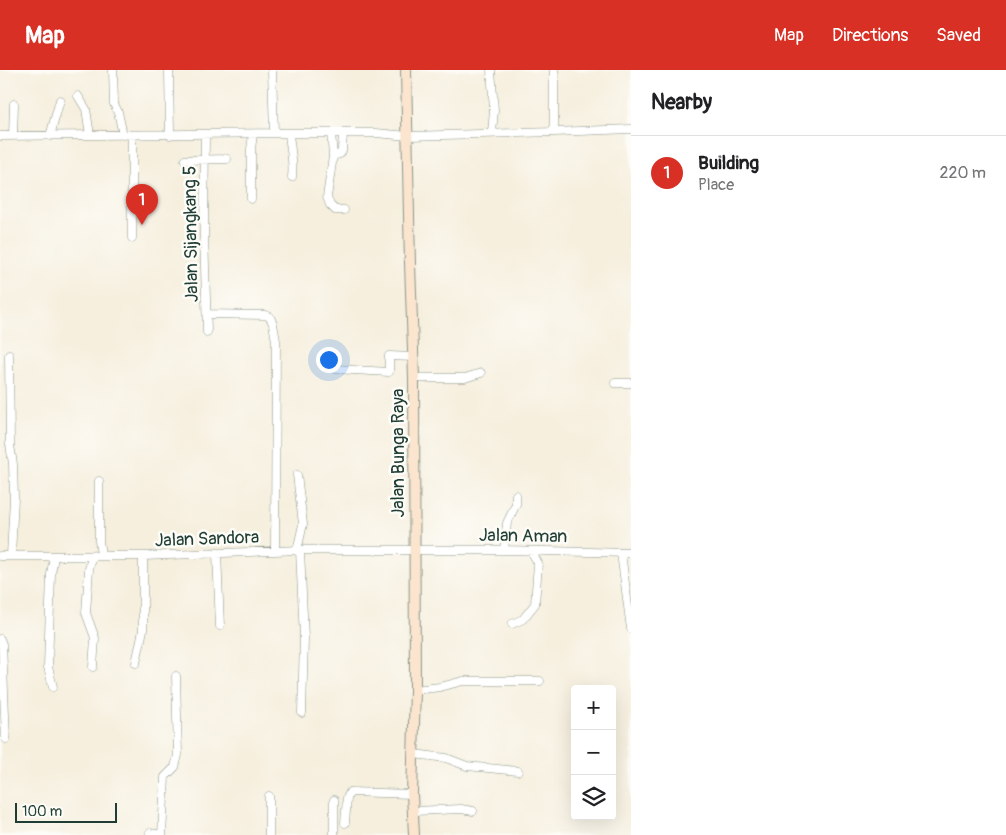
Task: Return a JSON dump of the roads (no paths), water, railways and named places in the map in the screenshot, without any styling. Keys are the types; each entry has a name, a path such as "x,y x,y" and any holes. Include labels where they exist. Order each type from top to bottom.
{"street":[{"path":"113,70 114,104 118,112 123,135"},
{"path":"169,70 170,135"},
{"path":"272,70 274,133"},
{"name":"Jalan Bunga Raya","path":"406,70 414,357 415,690 412,794 414,835"},
{"path":"491,70 494,110 492,133"},
{"path":"554,70 554,132"},
{"path":"78,96 86,109 90,135"},
{"path":"50,136 60,100"},
{"path":"13,136 14,104"},
{"path":"0,136 343,133 408,136 631,128"},
{"path":"289,133 290,150 294,163 292,177"},
{"path":"332,133 333,156 327,197 328,202 336,210 344,210"},
{"path":"333,156 340,154 342,151 343,133"},
{"path":"251,199 251,149 253,134"},
{"path":"132,135 132,238"},
{"name":"Jalan Sijangkang 5","path":"205,135 204,234 208,314 207,332"},
{"path":"185,160 228,159"},
{"path":"208,314 265,315 270,317 273,324 276,341 275,552"},
{"path":"9,355 10,445 13,464 14,498 11,555"},
{"path":"335,369 389,372 389,356 414,357"},
{"path":"414,378 465,378 481,373"},
{"path":"615,383 631,383"},
{"path":"297,474 303,524 299,550 304,638 302,713"},
{"path":"99,481 99,541 101,555"},
{"path":"504,550 507,524 516,504 516,495"},
{"name":"Jalan Sandora","path":"0,556 143,556 299,550 415,552"},
{"name":"Jalan Aman","path":"415,552 504,550 631,553"},
{"path":"512,624 524,619 535,604 538,563 531,552"},
{"path":"217,553 220,626"},
{"path":"621,553 631,629"},
{"path":"92,555 89,569 86,613 95,638 93,667"},
{"path":"53,687 48,667 51,574 54,556"},
{"path":"136,663 143,630 143,556"},
{"path":"0,640 2,644 6,739"},
{"path":"150,833 162,835 165,777 175,767 178,756 176,676"},
{"path":"415,690 471,681 540,681"},
{"path":"414,754 446,758 467,766 518,771"},
{"path":"345,823 346,798 350,792 412,794"},
{"path":"269,796 269,835"},
{"path":"334,800 334,835"},
{"path":"414,811 461,809 473,811"}],"place":[{"name":"Building","path":"142,225"}]}
